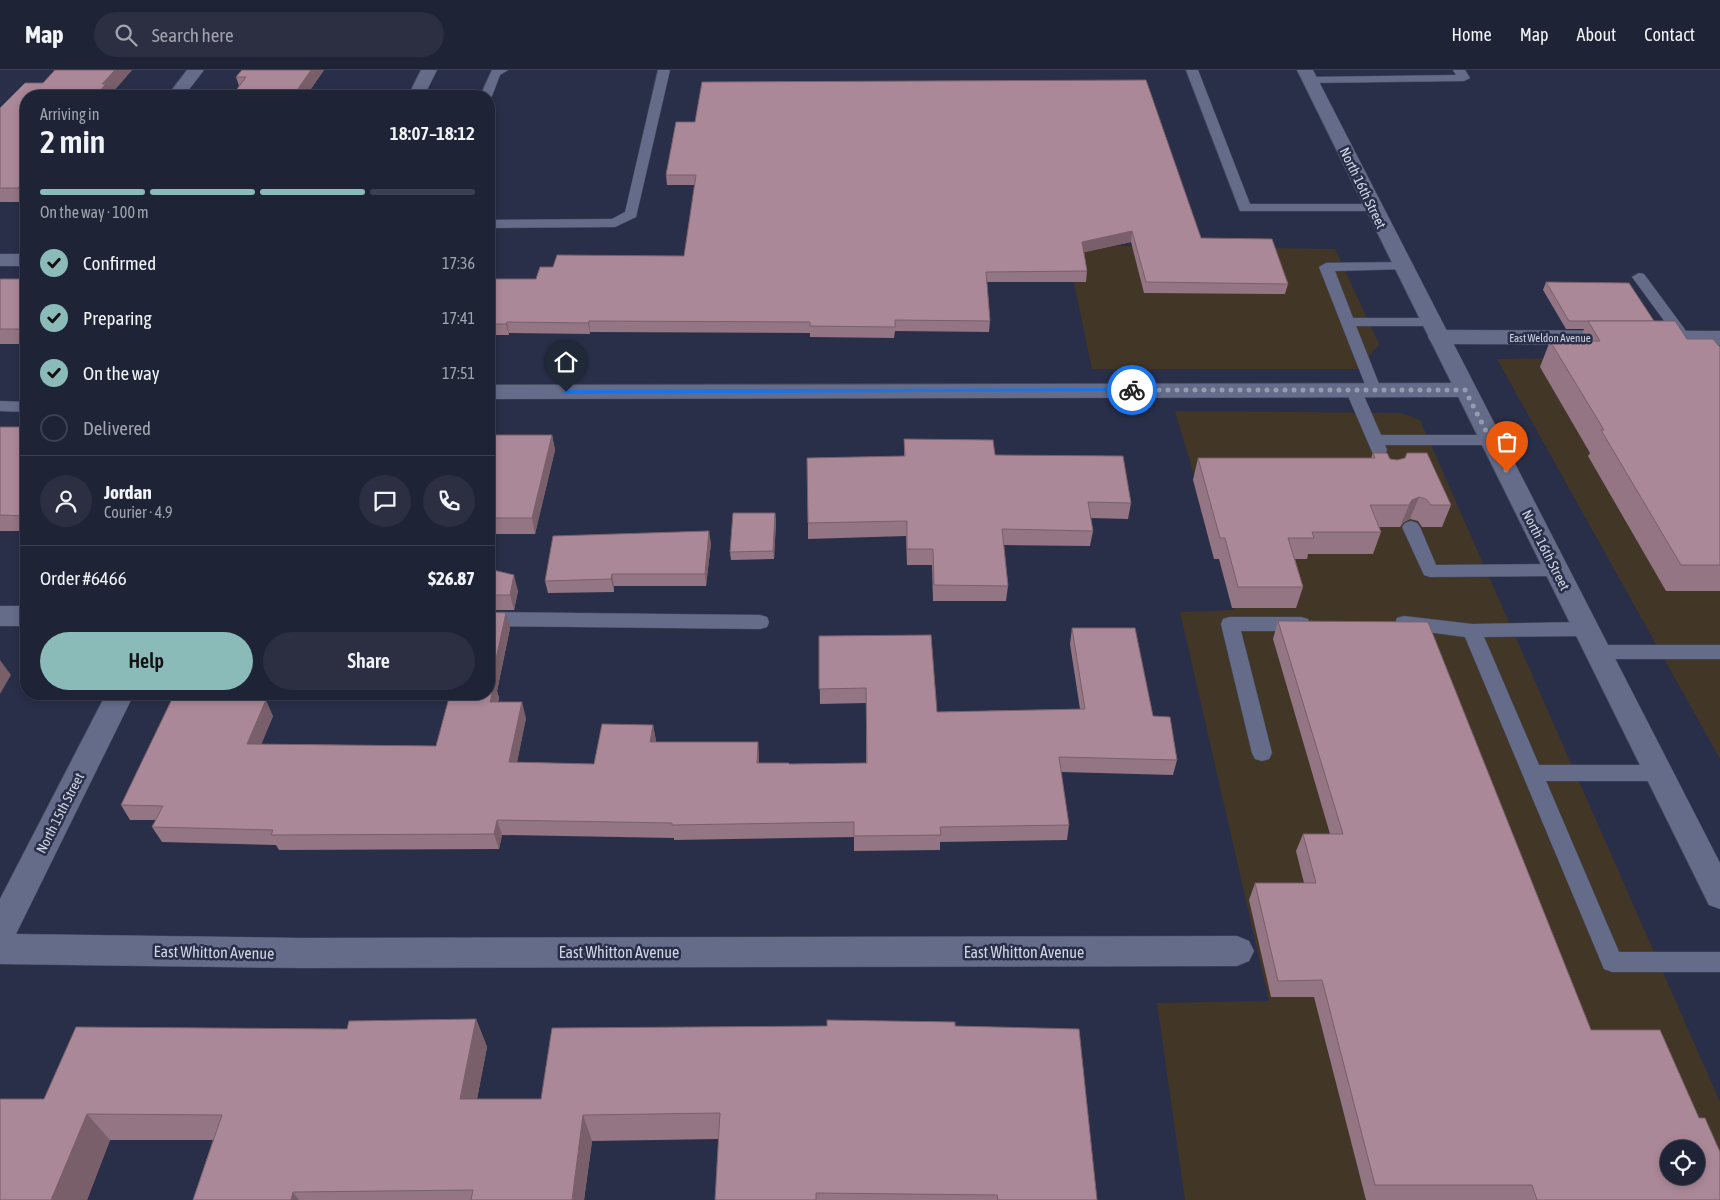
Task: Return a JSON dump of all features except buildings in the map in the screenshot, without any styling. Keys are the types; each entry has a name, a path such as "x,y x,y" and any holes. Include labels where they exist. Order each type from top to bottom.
{"street":[{"path":"180,90 196,70"},
{"path":"419,90 429,70"},
{"name":"North 16th Street","path":"1307,75 1720,896"},
{"path":"0,260 20,260"},
{"name":"East Weldon Avenue","path":"1435,330 1720,338"},
{"path":"495,392 1465,390"},
{"path":"0,616 20,616"},
{"name":"North 15th Street","path":"0,932 117,700"},
{"name":"East Whitton Avenue","path":"0,949 301,953 1237,951"}],"lane":[{"path":"488,90 495,73 502,70"},
{"path":"495,224 615,223 631,214 664,70"},
{"path":"1192,70 1244,208 1373,208"},
{"path":"1307,75 1464,78 1459,70"},
{"path":"1385,466 1374,440 1348,322 1326,267 1404,266"},
{"path":"1639,277 1684,338"},
{"path":"1348,322 1435,330"},
{"path":"0,406 20,407"},
{"path":"1374,440 1490,440"},
{"path":"1411,527 1430,571 1556,570"},
{"path":"495,619 760,622"},
{"path":"1387,623 1416,623 1472,630 1586,629"},
{"path":"1262,754 1230,624 1318,624"},
{"path":"1472,630 1612,962 1720,962"},
{"path":"1598,652 1720,652"},
{"path":"1532,773 1658,773"}],"shaded area":[{"path":"1066,245 1335,249 1379,344 1359,369 1092,369"},
{"path":"1720,356 1720,759 1497,359"},
{"path":"1175,411 1401,413 1420,420 1720,1102 1720,1200 1185,1200 1157,1003 1269,1001 1180,612 1234,610"}],"way so far":[{"path":"1132,390 1465,390 1507,472"}],"route":[{"path":"566,392 1132,390"}]}
